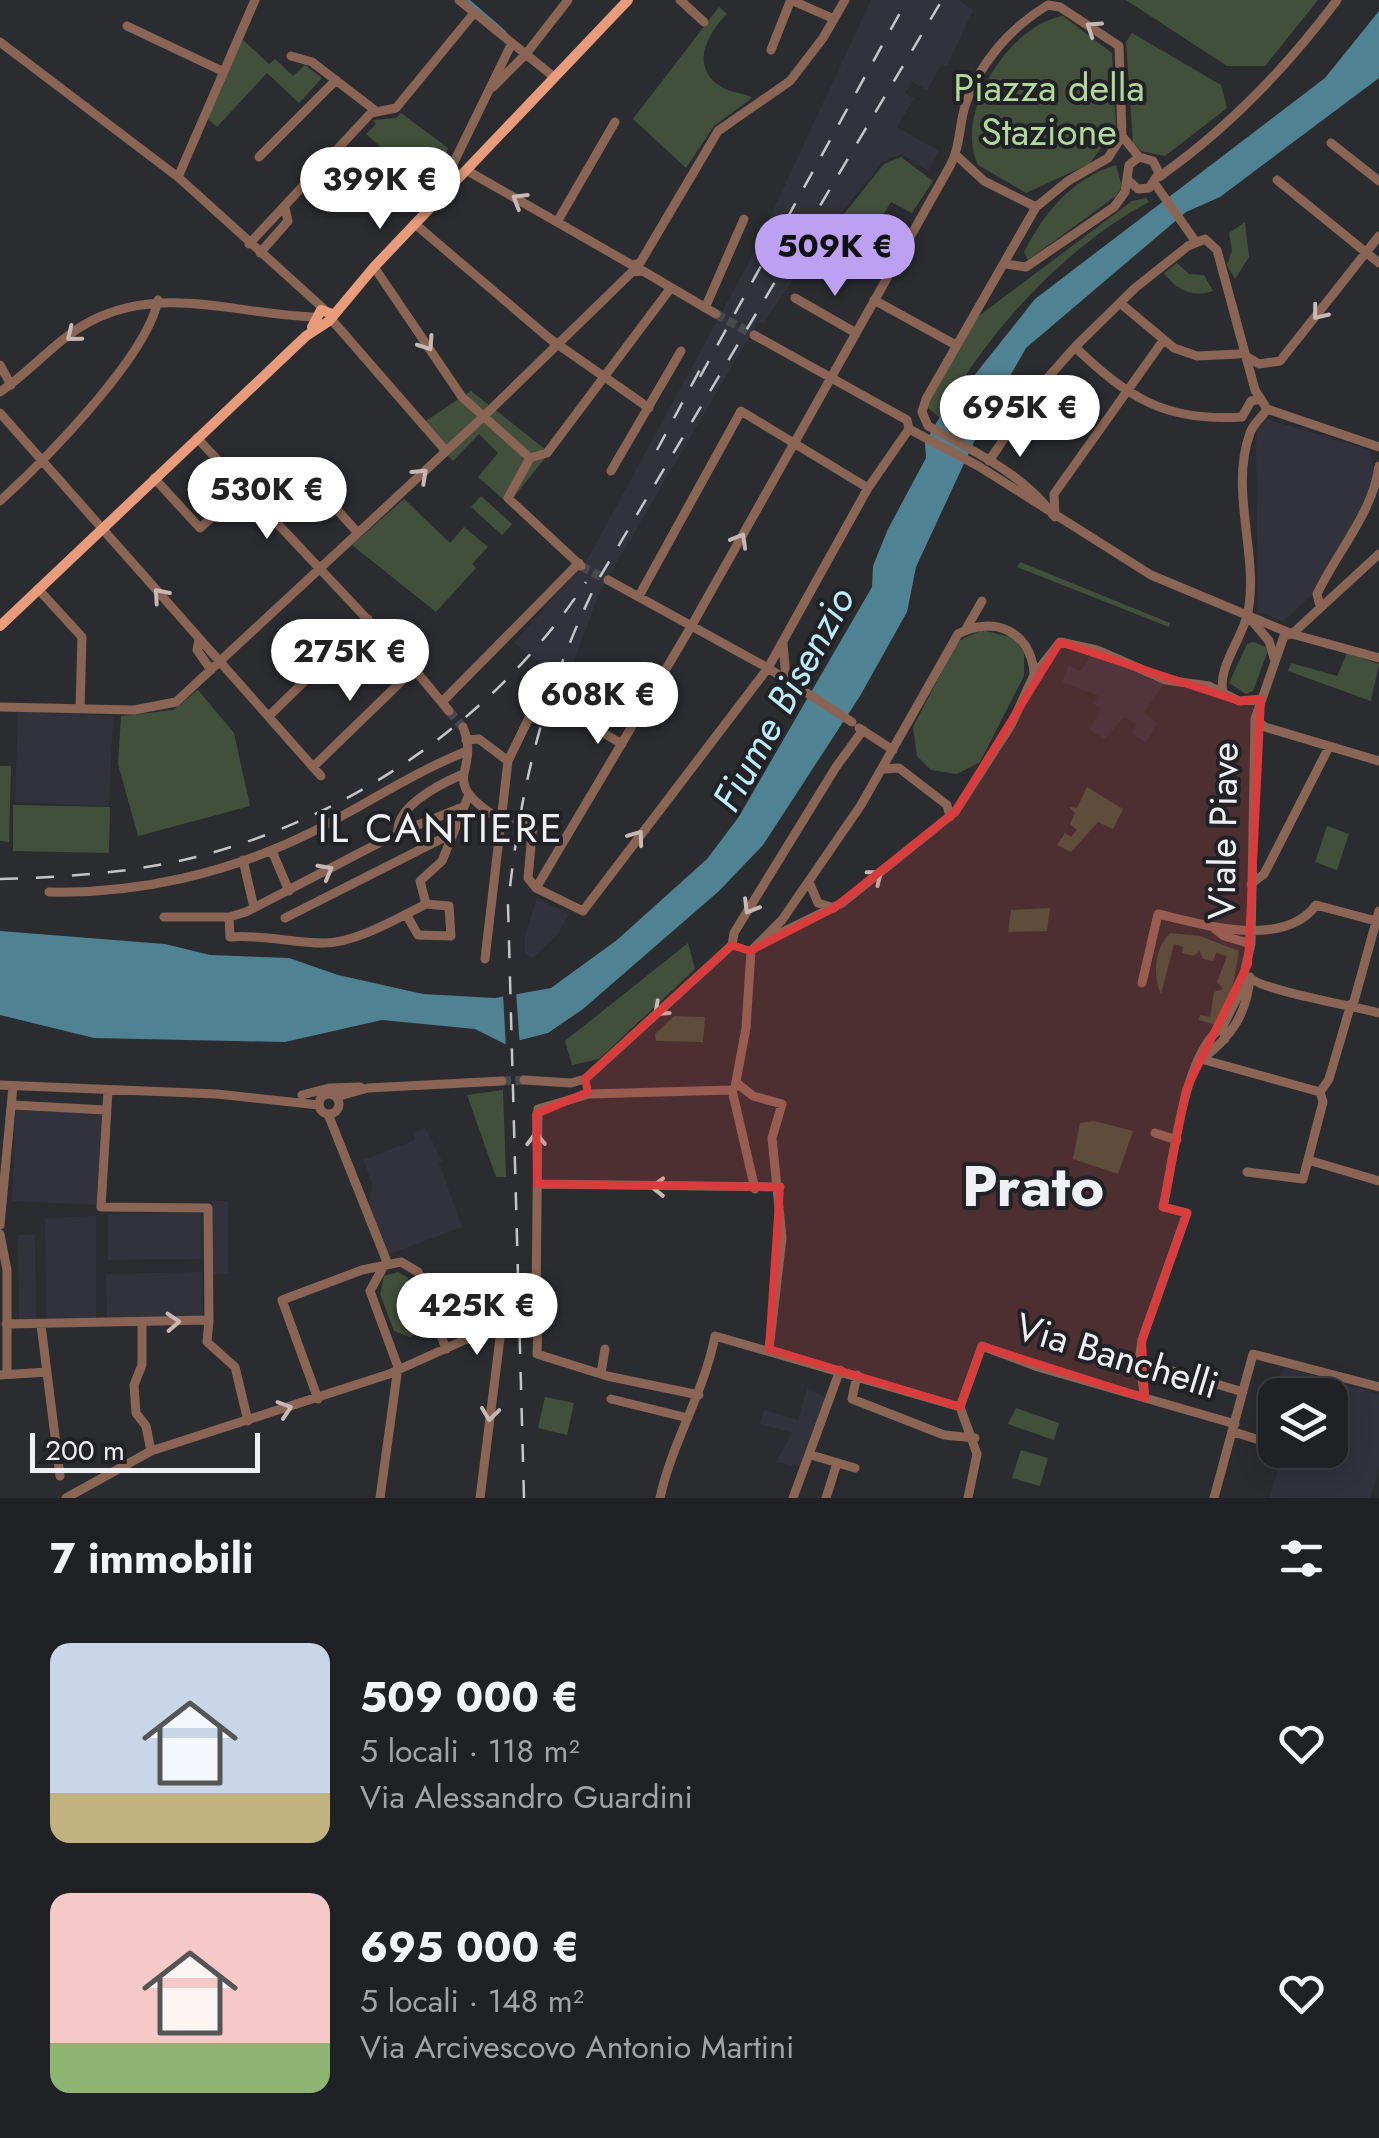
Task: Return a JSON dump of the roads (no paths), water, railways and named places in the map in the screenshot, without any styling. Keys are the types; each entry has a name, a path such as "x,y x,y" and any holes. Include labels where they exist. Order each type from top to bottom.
{"main road":[{"path":"0,626 306,336 321,312 346,298 628,0"}],"street":[{"path":"459,0 554,77"},
{"path":"491,88 526,54 568,0"},
{"path":"680,0 704,22"},
{"path":"0,706 160,708 176,702 446,452 637,268 718,132 790,81 845,0"},
{"path":"1108,158 1128,174 1138,189 1155,185 1276,74 1337,0"},
{"path":"771,50 791,1 834,19"},
{"path":"178,177 250,2"},
{"path":"536,888 692,625 956,154 967,100 987,64 1028,17 1048,5 1060,7 1119,46 1122,136 1108,158 1068,181 1036,207 1006,264 954,344 922,412 928,431"},
{"path":"249,244 376,111 396,108 474,13"},
{"path":"127,26 222,72"},
{"path":"0,42 178,177 321,312 446,452"},
{"path":"448,189 461,148 511,45"},
{"path":"291,56 312,62 376,111"},
{"path":"259,157 336,80"},
{"path":"557,222 615,122"},
{"path":"1122,136 1139,157 1156,164 1188,155"},
{"path":"1331,144 1379,182"},
{"path":"461,148 469,167 716,314"},
{"path":"956,154 967,170 1036,207"},
{"path":"1006,264 1026,267 1107,213 1120,201 1128,174 1139,157"},
{"path":"1156,164 1155,185 1193,238"},
{"path":"1277,180 1379,263"},
{"path":"260,253 288,221 285,208"},
{"path":"1176,216 1209,239 1218,252 1239,322 1243,356 1267,409 1379,447"},
{"path":"705,308 744,219"},
{"path":"415,224 556,343 650,408"},
{"path":"1120,302 1162,342 1197,356 1243,356 1259,364 1280,362 1379,236"},
{"path":"982,461 1074,347 1120,302 1193,238 1209,239"},
{"path":"374,267 462,397 530,458"},
{"path":"443,701 580,564 508,498 530,458 547,453 670,288"},
{"path":"794,298 856,332"},
{"path":"0,392 89,322 158,300 321,312"},
{"path":"0,501 44,461 154,321 158,300"},
{"path":"874,300 954,344"},
{"path":"754,335 908,424 982,461 1037,496 1054,517"},
{"path":"1054,517 1054,494 1162,342"},
{"path":"1074,347 1127,389 1171,414 1250,415 1267,409"},
{"path":"611,472 681,351"},
{"path":"0,365 11,385"},
{"path":"1223,694 1222,676 1248,615 1251,550 1246,532 1244,462 1251,401 1260,399"},
{"path":"639,596 741,412 868,488"},
{"path":"527,821 533,824 528,878 536,888 583,911 768,668 911,414 922,412"},
{"path":"0,413 321,776"},
{"path":"197,438 414,669 448,711"},
{"path":"982,461 1054,517 1134,566 1292,634 1379,658"},
{"path":"1320,606 1317,594 1332,561 1375,494 1379,466"},
{"path":"154,478 200,528 243,489"},
{"path":"320,490 358,533"},
{"path":"1037,496 1054,494"},
{"path":"762,942 834,908 950,816 1014,726 1034,674 1060,642 1096,650 1166,680 1209,686 1239,701 1261,698 1284,636 1292,634 1379,554"},
{"path":"1332,561 1348,581"},
{"path":"608,580 768,668 893,750"},
{"path":"38,589 82,637 80,708"},
{"path":"755,1188 735,1087 751,951 809,882 884,769 952,641 966,629 982,602"},
{"path":"1248,615 1261,637 1272,646 1275,662"},
{"path":"268,716 368,620"},
{"path":"966,629 992,624 1017,635 1032,658 1034,674"},
{"path":"1240,640 1261,637"},
{"path":"199,639 197,650 211,670"},
{"path":"784,640 787,681"},
{"path":"313,767 414,669"},
{"path":"485,959 508,761 542,692"},
{"name":"Viale Piave","path":"1201,1060 1206,1041 1223,1026 1248,964 1252,930 1255,719 1261,698"},
{"path":"568,712 622,744"},
{"path":"1255,719 1265,727 1379,760"},
{"path":"524,1080 571,1083 585,1078 732,945 858,727"},
{"path":"426,904 420,882 442,861 466,802 460,775 466,746 463,728"},
{"path":"49,892 101,893 144,886 272,851 479,738 508,761"},
{"path":"1251,884 1264,874 1329,748"},
{"path":"884,769 899,768 948,804 950,816"},
{"path":"398,833 400,820 422,797 460,775"},
{"path":"164,917 229,917 254,908 466,802 503,818"},
{"path":"426,820 437,841"},
{"path":"285,918 453,833"},
{"path":"272,851 289,891"},
{"path":"243,860 254,908"},
{"path":"809,882 818,903 834,908"},
{"path":"229,917 230,937 333,942 426,904 449,906 451,936 418,935 406,914"},
{"path":"1142,983 1158,914 1214,928 1252,930 1302,921 1316,905 1378,918 1328,1079 1320,1092 1323,1102 1303,1179 1247,1172"},
{"path":"1214,928 1224,936 1251,944"},
{"path":"732,945 751,951"},
{"name":"Viale Piave","path":"1139,1361 1148,1321 1187,1213 1163,1207 1189,1079 1201,1060 1225,1039 1247,1004 1248,964"},
{"path":"1250,978 1256,986 1379,1013"},
{"path":"1223,1026 1225,1039"},
{"path":"1201,1060 1320,1092"},
{"path":"585,1078 589,1094"},
{"path":"546,1080 571,1098"},
{"path":"280,1100 329,1088 371,1090 502,1081"},
{"path":"571,1083 571,1098"},
{"path":"0,1084 320,1101 335,1107"},
{"path":"0,1225 13,1086"},
{"path":"700,1392 604,1375 537,1354 536,1114 544,1106 589,1094 735,1087 782,1104 772,1138 780,1187 782,1238 769,1349"},
{"path":"302,1096 335,1107 371,1090"},
{"path":"108,1091 101,1207 208,1208 207,1342 235,1367 248,1421"},
{"path":"12,1105 106,1110"},
{"path":"335,1107 335,1128 386,1262 370,1291 398,1367 380,1498"},
{"path":"1155,1133 1177,1142"},
{"path":"1308,1160 1379,1180"},
{"path":"537,1184 780,1187"},
{"path":"0,1234 7,1270 3,1375 46,1372"},
{"path":"318,1399 282,1300 386,1262 401,1262 418,1272 446,1348"},
{"path":"6,1324 209,1320"},
{"path":"142,1324 142,1365 134,1385 136,1413 146,1426 150,1451"},
{"path":"41,1325 60,1476"},
{"path":"66,1498 83,1494 150,1451 318,1399 504,1327 480,1498"},
{"path":"660,1498 700,1392 715,1336 960,1406 975,1438 977,1454 968,1498"},
{"name":"Via Banchelli","path":"960,1406 982,1346 1258,1438"},
{"path":"604,1375 605,1349"},
{"path":"1214,1498 1253,1354 1308,1369 1334,1369 1379,1387"},
{"path":"1308,1369 1312,1356"},
{"path":"1146,1398 1139,1361 1244,1392"},
{"path":"793,1498 828,1412 837,1369"},
{"path":"859,1376 850,1397 951,1436 975,1438"},
{"path":"611,1399 687,1422"},
{"path":"811,1455 855,1468"},
{"path":"826,1498 836,1463"}],"water":[{"path":"1379,11 1379,78 1220,197 1186,212 1026,348 981,427 916,567 907,612 860,696 763,845 719,891 583,1009 548,1033 505,1044 475,1029 382,1020 285,1042 94,1038 0,1015 0,931 165,944 210,955 289,958 338,975 423,994 495,998 551,988 617,940 707,859 738,818 872,587 873,566 888,529 926,458 925,443 960,381 973,377 1035,299 1325,78"}],"waterway":[{"path":"468,0 505,32"}],"tunnel":[{"path":"716,314 754,335"},
{"path":"581,566 608,580"},
{"path":"449,711 463,727"},
{"path":"507,818 527,821"},
{"path":"502,1081 524,1080"},
{"path":"511,1319 532,1309"},
{"path":"511,1327 532,1317"}],"railway":[{"path":"700,377 907,0"},
{"path":"524,1498 508,905 520,818 537,739 562,662 597,582 942,0"},
{"path":"657,450 704,362"},
{"path":"0,879 148,867 254,839 311,816 417,755 465,718 510,676 586,582"}],"district":[{"name":"IL CANTIERE","path":"441,828"},
{"name":"Prato","path":"1033,1186"}],"park label":[{"name":"Piazza della Stazione","path":"1049,110"}],"water label":[{"name":"Fiume Bisenzio","path":"783,699"}]}
